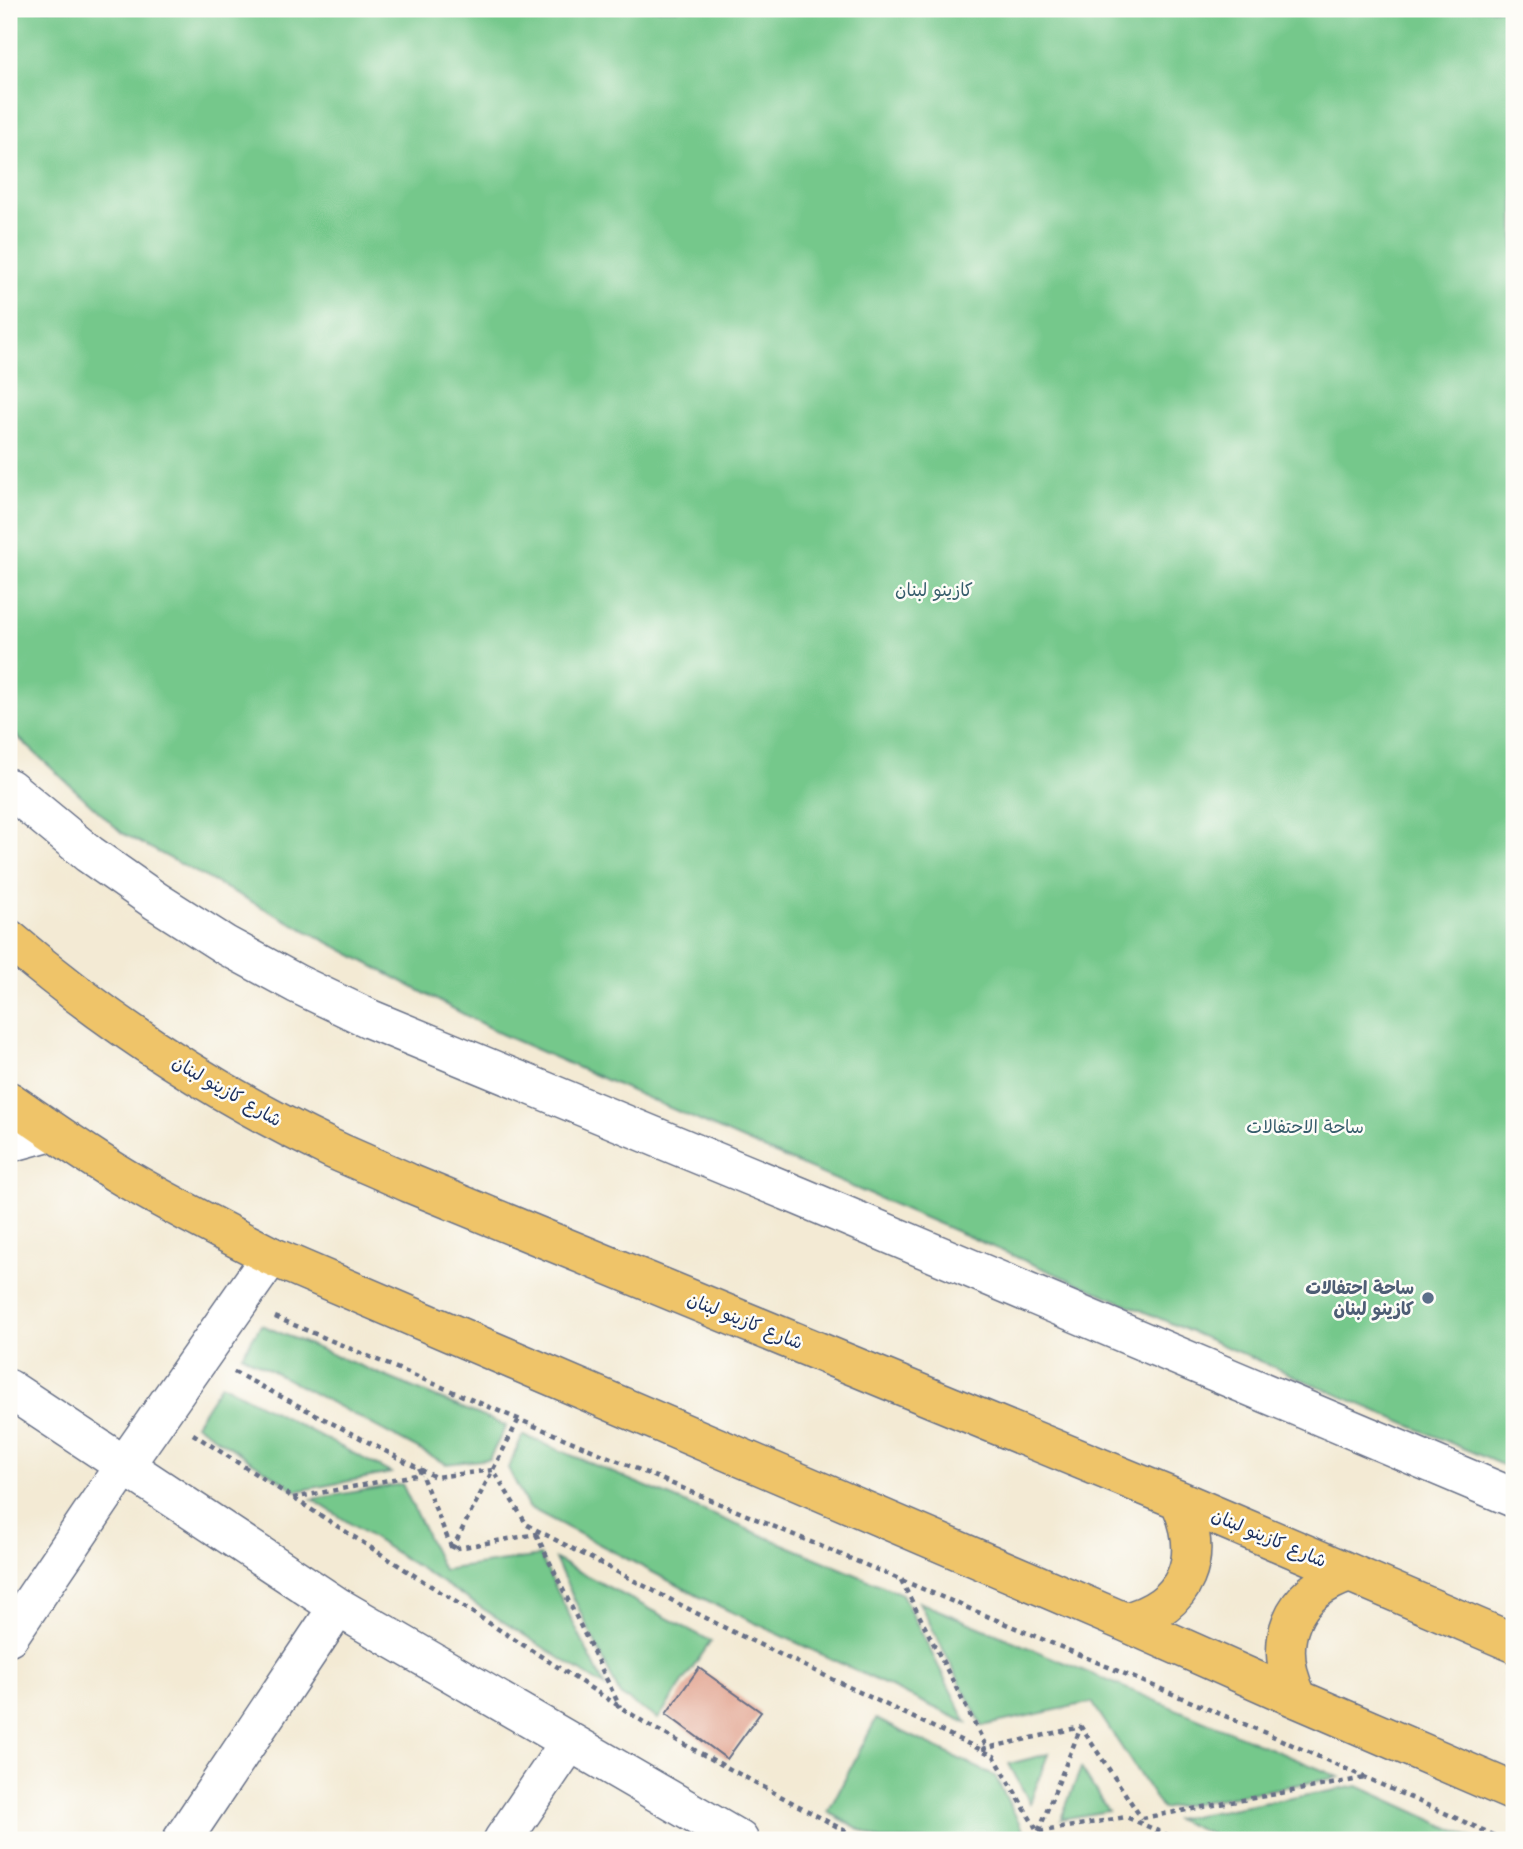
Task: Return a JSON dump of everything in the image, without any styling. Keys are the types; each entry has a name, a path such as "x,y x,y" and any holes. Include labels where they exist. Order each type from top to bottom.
{"main road":[{"name":"شارع كازينو لبنان","path":"9,939 109,1018 170,1058 254,1109 330,1148 1178,1500 1514,1643"},
{"path":"9,1101 123,1177 271,1256 1514,1792"},
{"path":"1125,1622 1144,1617 1161,1607 1175,1593 1185,1576 1191,1557 1192,1537 1178,1500"},
{"path":"1298,1699 1285,1666 1287,1640 1295,1614 1318,1587 1333,1578 1350,1573"}],"street":[{"path":"9,788 89,854 156,901 225,945 370,1019 799,1196 1514,1498"},
{"path":"9,1143 52,1131"},
{"path":"9,1636 271,1256"},
{"path":"9,1389 338,1607 739,1840"},
{"path":"182,1840 338,1607"},
{"path":"503,1840 569,1743"}],"path":[{"path":"269,1315 1256,1729 1505,1840"},
{"path":"234,1372 435,1477 493,1470"},
{"path":"452,1549 519,1419"},
{"path":"191,1433 650,1726 862,1840"},
{"path":"419,1468 452,1549"},
{"path":"493,1470 527,1525 731,1631 994,1755 1038,1832"},
{"path":"292,1498 421,1475"},
{"path":"452,1549 543,1533"},
{"path":"536,1534 621,1708"},
{"path":"901,1580 984,1749"},
{"path":"984,1749 1081,1727"},
{"path":"1081,1727 1148,1827"},
{"path":"1035,1840 1081,1727"},
{"path":"1142,1818 1366,1778"},
{"path":"1038,1832 1126,1818 1179,1840"}],"green space":[{"name":"كازينو لبنان","path":"9,9 1514,9 1514,1470 501,1034 122,833 9,729"},
{"path":"261,1325 506,1426 489,1459 446,1464 242,1355"},
{"path":"221,1384 391,1473 297,1491 195,1424"},
{"path":"523,1435 902,1594 967,1723 702,1598 528,1507 508,1468"},
{"path":"402,1484 443,1570 540,1556 605,1687 312,1499"},
{"path":"555,1559 711,1641 658,1719 620,1695"},
{"path":"919,1602 1339,1777 1162,1809 1092,1702 982,1726"},
{"path":"876,1719 995,1776 1026,1836 1024,1840 880,1840 828,1812"},
{"path":"1048,1754 1030,1803 1009,1764"},
{"path":"1081,1768 1108,1811 1061,1819"},
{"path":"1358,1786 1476,1840 1224,1840 1175,1819"}],"building":[{"path":"699,1668 761,1712 727,1759 666,1714"}],"place":[{"name":"ساحة احتفالات كازينو لبنان","path":"1428,1298"}],"park label":[{"name":"ساحة الاحتفالات","path":"1305,1127"}]}
